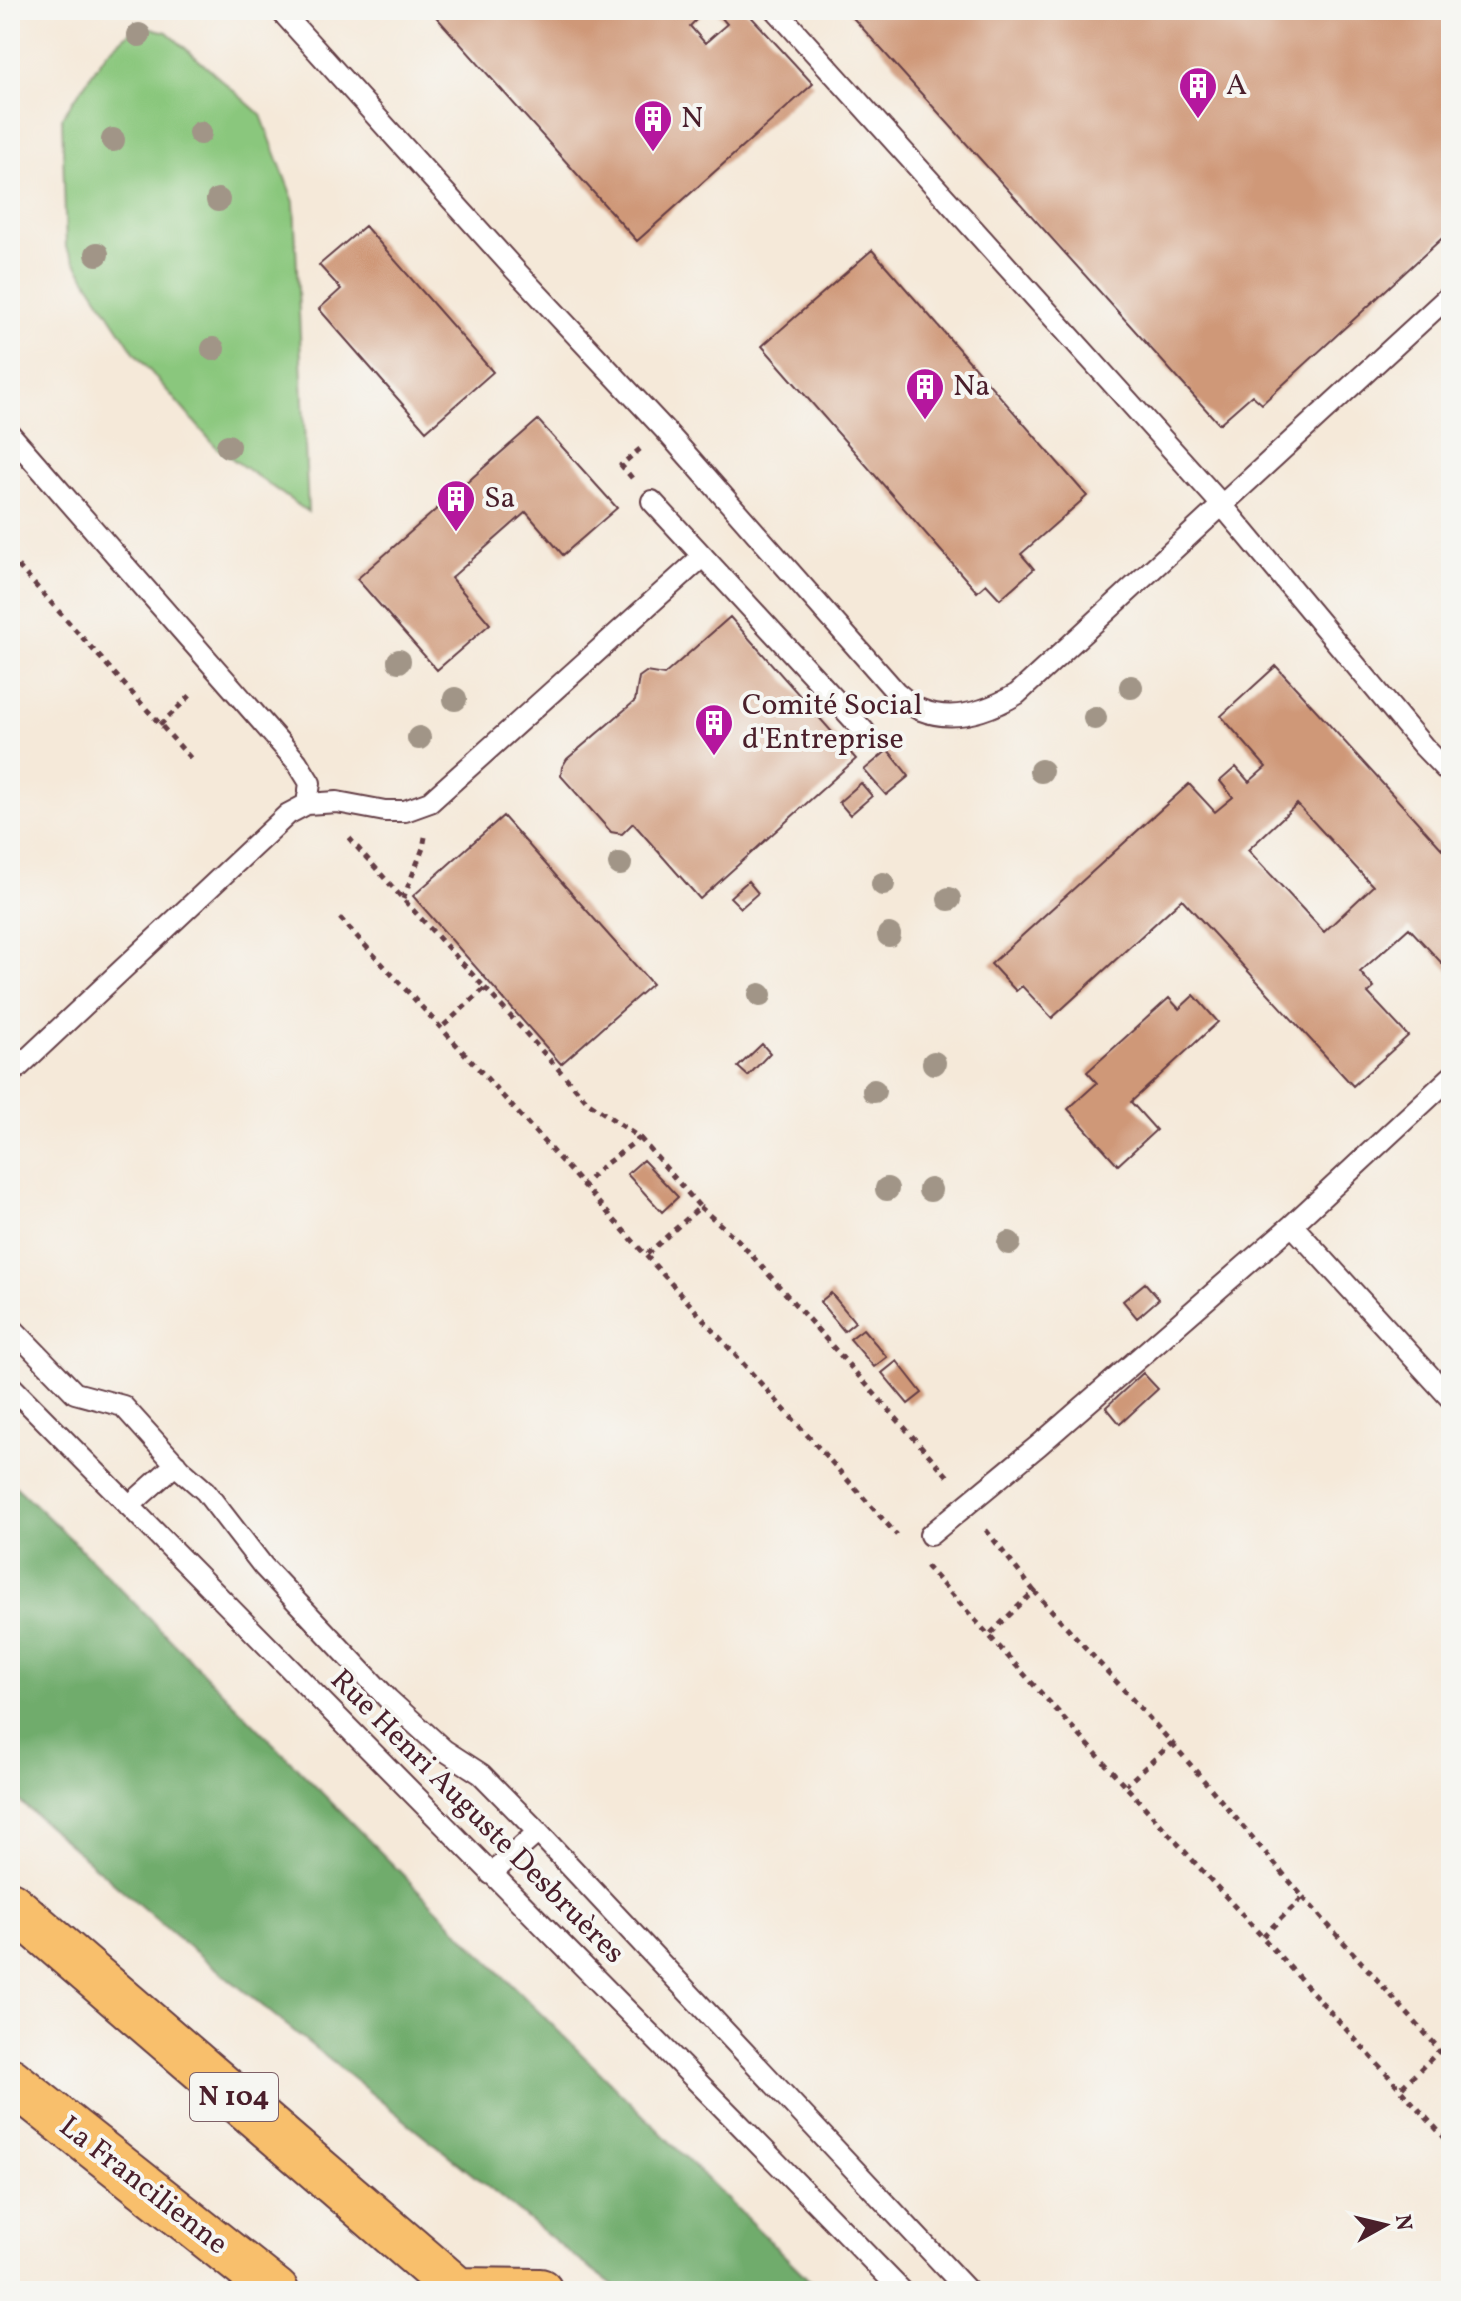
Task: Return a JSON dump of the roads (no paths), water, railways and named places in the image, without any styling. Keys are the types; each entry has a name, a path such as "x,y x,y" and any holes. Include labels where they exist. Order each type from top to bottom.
{"highway":[{"name":"N 104","path":"10,1904 458,2290"},
{"name":"La Francilienne","path":"10,2080 276,2291"},
{"path":"458,2290 540,2291"}],"lane":[{"path":"280,10 664,429 896,692 919,710 943,716 995,707 1017,694 1451,294"},
{"path":"776,10 1222,505 1423,746 1451,775"},
{"path":"10,434 297,762 310,783 307,804"},
{"path":"652,501 864,731"},
{"path":"10,1075 288,814 307,804 337,802 385,811 405,811 430,802 703,556"},
{"path":"930,1535 1039,1445 1292,1225 1451,1077"},
{"path":"1292,1225 1451,1399"},
{"path":"10,1326 75,1393 123,1406 205,1491 263,1566 388,1699 444,1750 481,1774 538,1832 968,2291"},
{"name":"Rue Henri Auguste Desbruères","path":"10,1385 902,2291"},
{"path":"129,1506 176,1464"},
{"path":"491,1874 538,1832"}],"place":[{"name":"A","path":"1198,120"},
{"name":"N","path":"653,153"},
{"name":"Na","path":"925,421"},
{"name":"Sa","path":"456,533"},
{"name":"Comité Social d'Entreprise","path":"714,757"}]}
